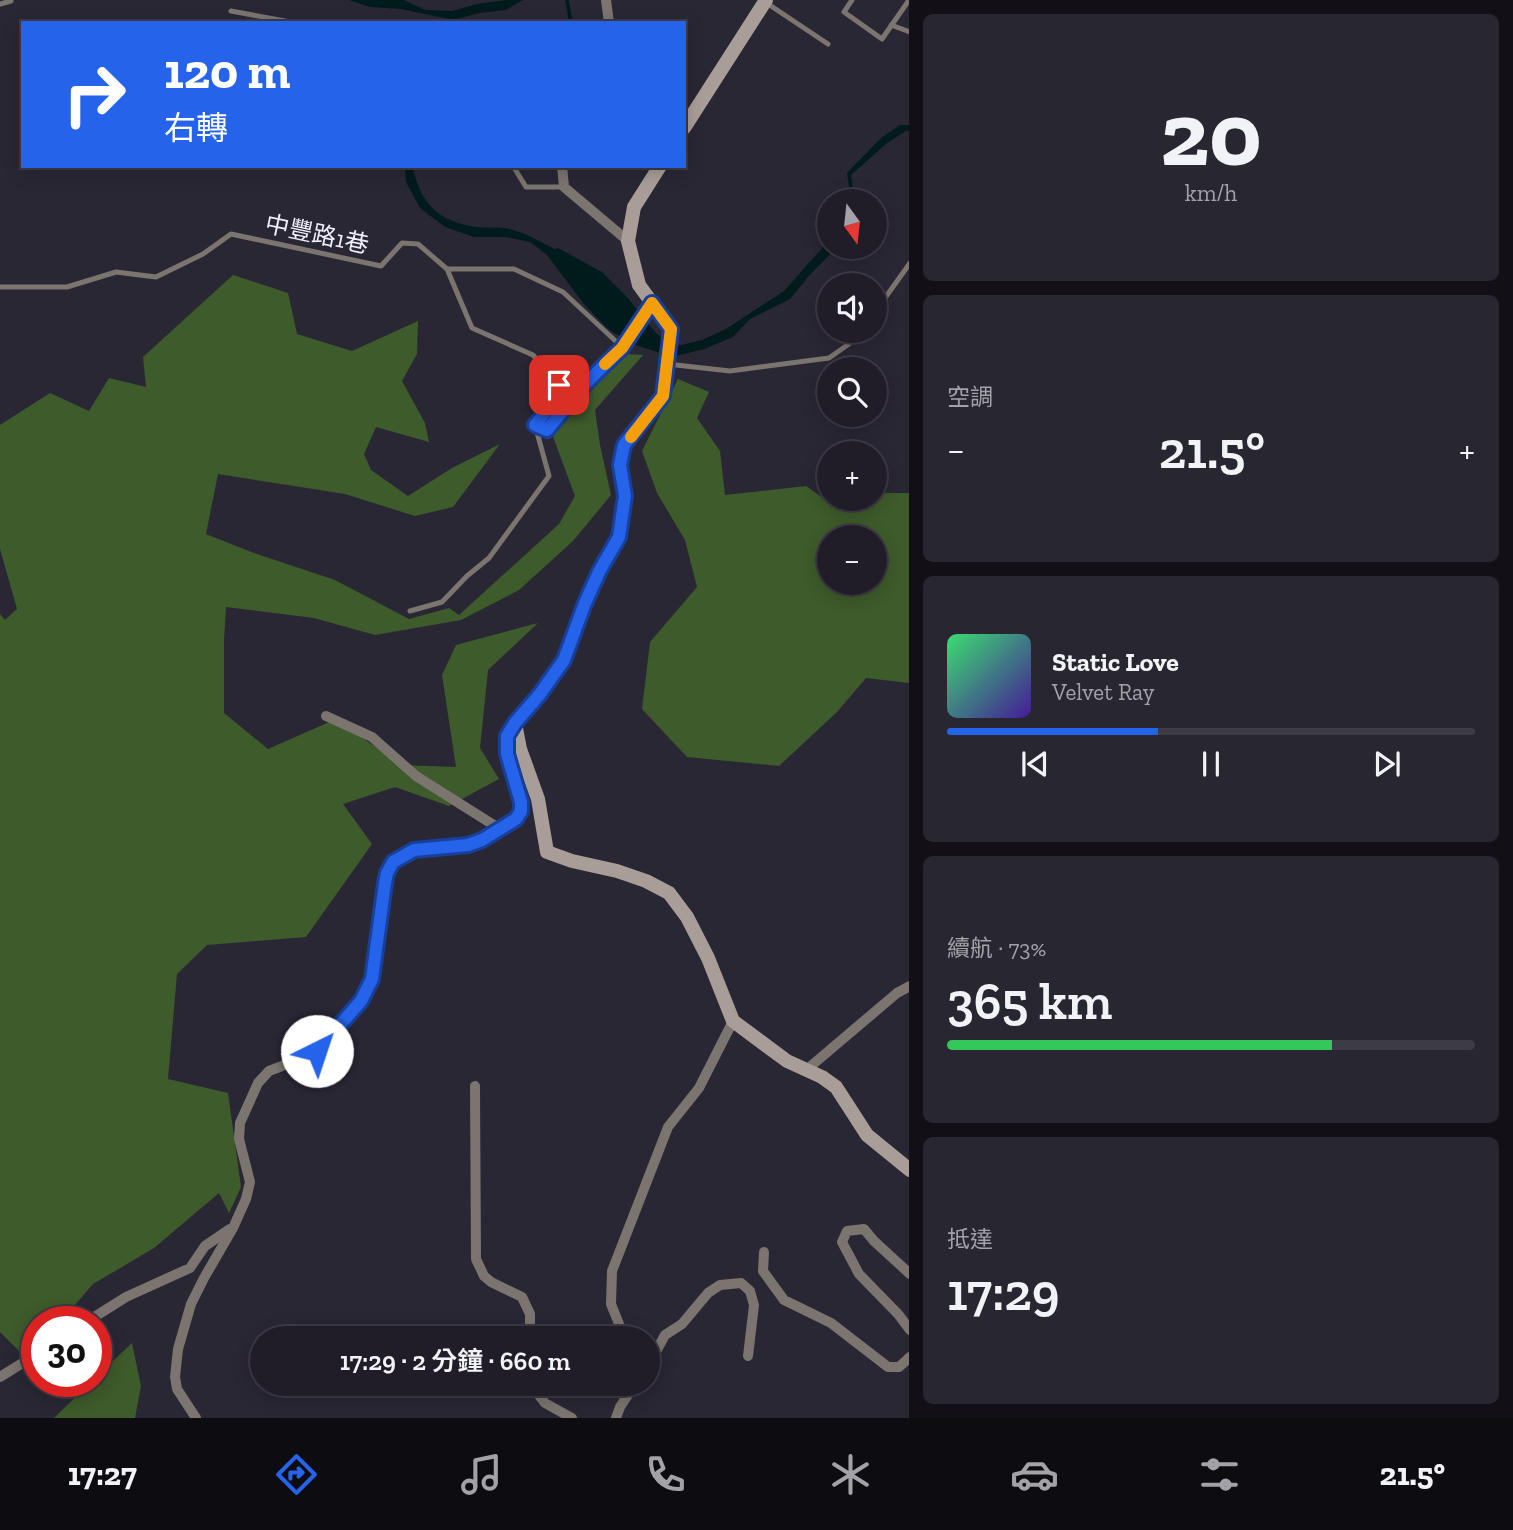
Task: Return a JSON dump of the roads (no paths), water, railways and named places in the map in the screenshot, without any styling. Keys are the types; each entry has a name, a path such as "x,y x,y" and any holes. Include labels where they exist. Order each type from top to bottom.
{"street":[{"path":"606,0 609,21"},
{"path":"686,125 766,1"},
{"path":"562,168 564,187 628,241"},
{"path":"196,1418 177,1389 177,1349 191,1304 246,1199 250,1182 239,1139 240,1123 258,1083 269,1071 317,1051 361,1001 372,979 385,883 393,862 414,850 468,845 482,840 516,819 521,811 521,802 507,754 507,736 564,660 585,603 619,537 625,496 620,465 624,445 663,396 671,329 639,285 628,241 634,207 659,168"},
{"path":"326,716 372,737 416,776 500,829"},
{"path":"515,723 520,749 538,799 547,852 572,861 617,871 669,893 687,917 708,958 733,1021 787,1061 822,1077 836,1087 867,1135 909,1170"},
{"path":"805,1071 897,993 909,986"},
{"path":"620,1326 611,1304 612,1270 668,1127 699,1088 733,1021"},
{"path":"475,1086 476,1258 484,1276 491,1282 522,1297 530,1314 530,1326"},
{"path":"112,1306 190,1268 205,1245 233,1228"},
{"path":"909,1274 864,1229 846,1231 842,1242 859,1274 898,1314 909,1330"},
{"path":"764,1252 763,1271 784,1300 831,1323 888,1367 899,1367 909,1357"},
{"path":"660,1344 665,1335 682,1324 708,1293 720,1285 741,1283 750,1291 754,1305 748,1356"},
{"path":"0,1377 21,1364"},
{"path":"539,1396 545,1403 572,1418"},
{"path":"618,1413 624,1396"},
{"path":"618,1413 628,1396"}],"lane":[{"path":"852,0 844,12 882,39 909,0"},
{"path":"766,1 828,44"},
{"path":"0,4 11,2"},
{"path":"231,11 285,21"},
{"path":"891,25 909,32"},
{"path":"514,168 526,187 564,187"},
{"name":"中豐路1巷","path":"0,287 67,287 116,272 156,277 203,254 231,234 381,266 402,243 418,244 447,269 472,328 533,355 559,385 553,403 535,425"},
{"path":"887,295 909,263"},
{"path":"447,269 514,269 563,292 622,348"},
{"path":"535,425 547,430 586,383 622,348 652,303"},
{"path":"667,364 730,371 829,358 850,343"},
{"path":"410,611 442,602 489,558 549,476 535,425"}],"waterway":[{"path":"567,0 571,21"}]}
